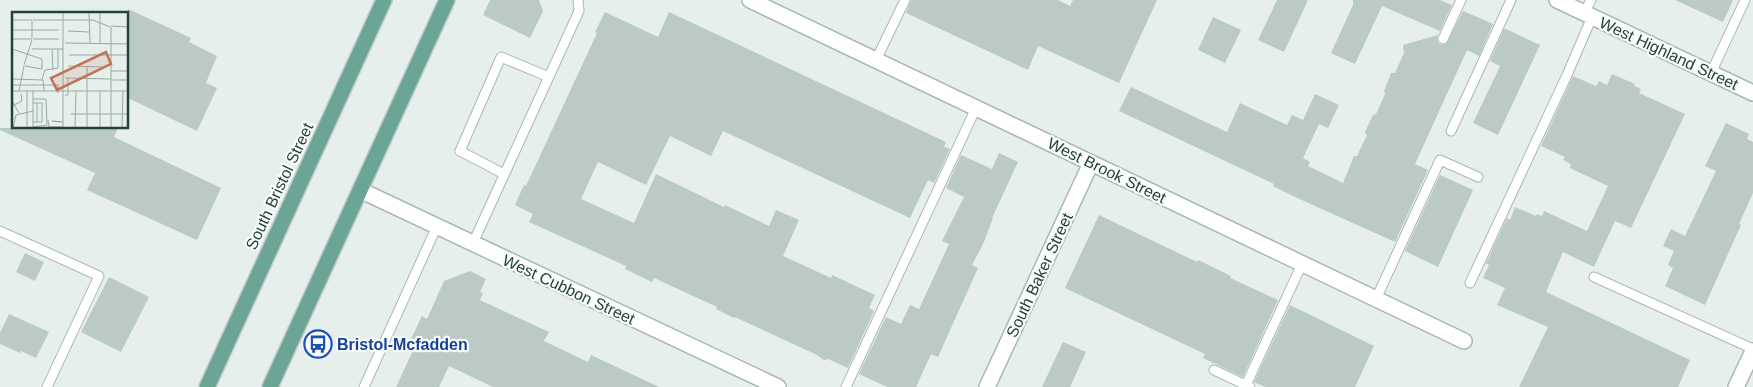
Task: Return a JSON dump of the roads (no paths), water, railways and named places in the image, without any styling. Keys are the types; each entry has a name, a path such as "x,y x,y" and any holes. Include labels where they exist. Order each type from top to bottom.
{"main road":[{"name":"South Bristol Street","path":"207,387 384,0"},
{"path":"270,387 447,0"}],"street":[{"name":"West Brook Street","path":"750,0 1464,341"},
{"name":"West Highland Street","path":"1557,0 1589,10 1753,93"},
{"name":"South Baker Street","path":"987,387 1091,163"},
{"name":"West Cubbon Street","path":"360,190 778,387"},
{"path":"1736,387 1753,350"}],"lane":[{"path":"473,243 579,11 578,0"},
{"path":"876,60 905,0"},
{"path":"1443,39 1461,0"},
{"path":"1451,131 1511,0"},
{"path":"1711,73 1745,0"},
{"path":"1470,283 1567,75 1589,10"},
{"path":"504,174 460,151 501,57 549,77"},
{"path":"846,387 976,108"},
{"path":"1376,299 1440,160 1478,177"},
{"path":"364,387 437,226"},
{"path":"0,231 99,276 47,387"},
{"path":"1214,370 1249,386 1302,264"},
{"path":"1594,277 1753,350"}],"place":[{"name":"Bristol-Mcfadden","path":"318,344"}]}
